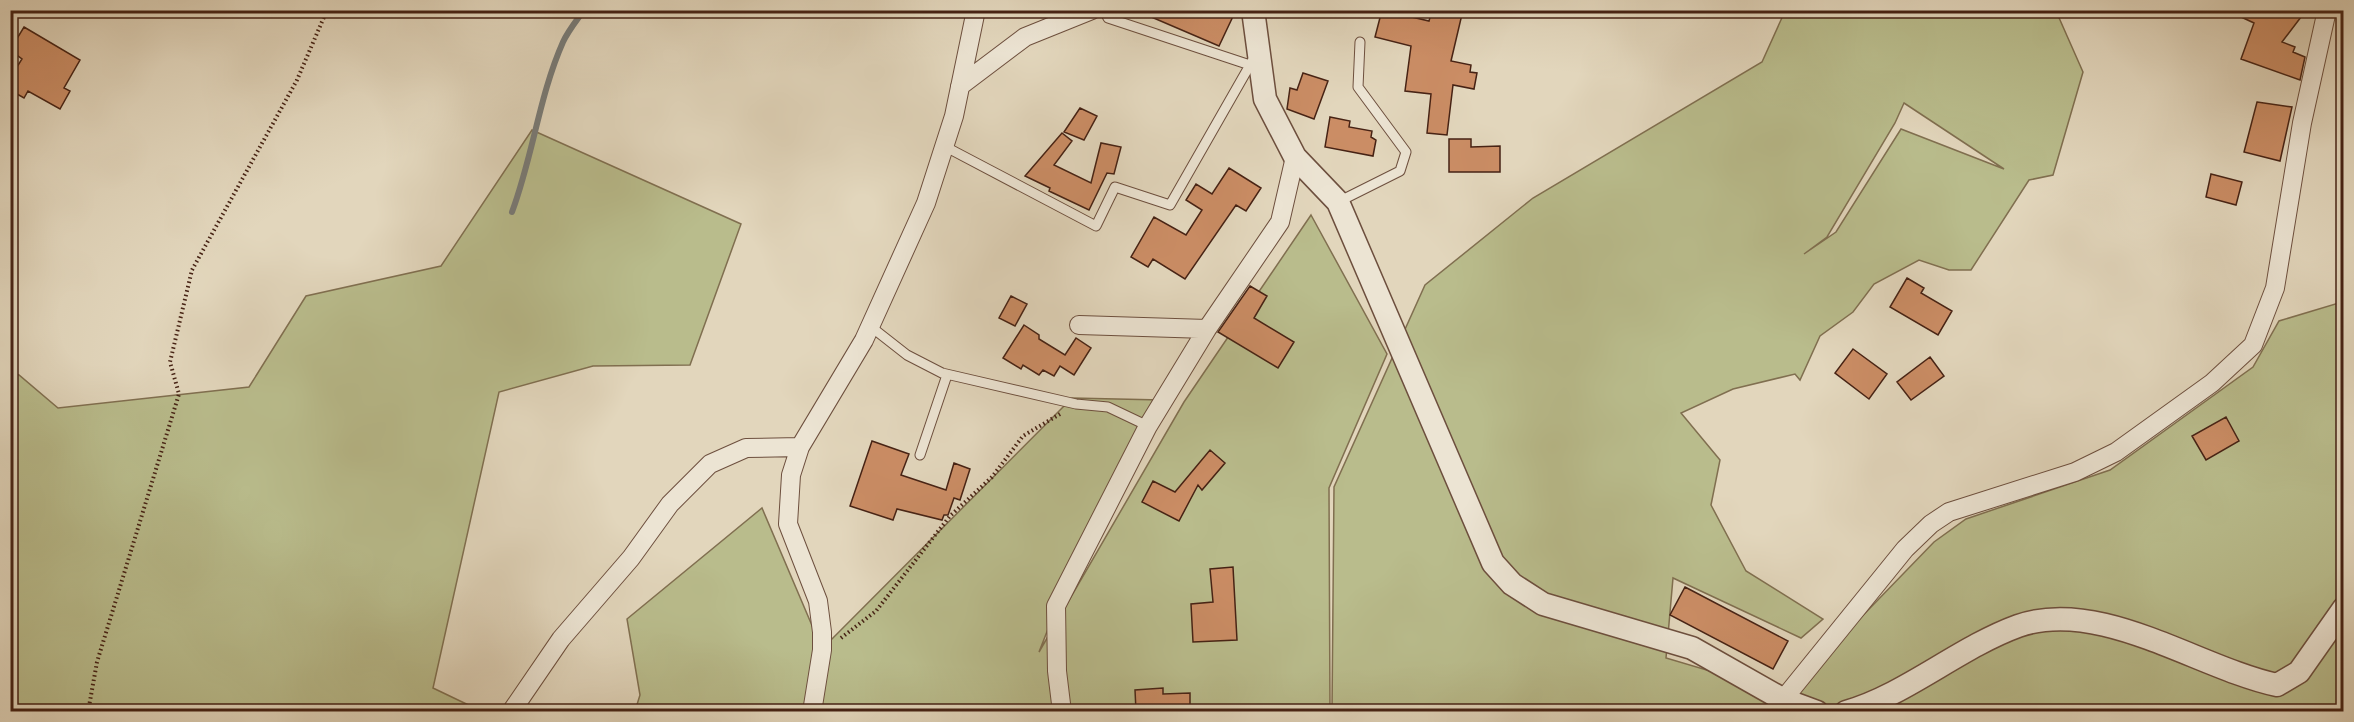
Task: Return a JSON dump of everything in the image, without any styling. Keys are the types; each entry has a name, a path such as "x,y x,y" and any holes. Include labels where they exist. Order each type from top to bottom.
{"street":[{"path":"812,711 822,650 818,602 788,524 791,475 800,447 870,326 926,203 960,86 976,10"},
{"path":"960,86 1025,37 1092,10"},
{"path":"1778,705 1905,549 1931,524 1949,512 2075,472 2116,452 2212,383 2253,345 2275,288 2302,123 2327,10"},
{"path":"1257,14 1255,57 1265,99 1296,156 1338,202 1493,563 1512,584 1543,604 1692,648 1778,705 1817,711"},
{"path":"1062,711 1057,671 1056,606 1148,426 1207,329 1280,222 1296,156"},
{"path":"1079,325 1181,326 1207,329"},
{"path":"511,711 561,639 631,558 670,504 710,464 746,448 800,447"},
{"path":"1846,711 1866,706 1948,659 2019,626 2053,621 2091,622 2132,632 2249,679 2277,685 2299,672 2343,608"}],"lane":[{"path":"944,146 1096,226 1115,187 1170,205 1255,57 1108,18 1104,10"},
{"path":"1338,202 1400,171 1406,152 1358,87 1360,42"},
{"path":"870,326 907,355 947,375 1076,404 1108,407 1148,426"},
{"path":"920,455 947,375"}],"path":[{"path":"88,711 97,662 179,394 170,362 192,270 297,80 327,10"},
{"path":"822,650 850,633 876,611 950,516 992,477 1023,436 1076,404"}],"green space":[{"path":"1785,11 2056,11 2083,72 2053,175 2029,180 1971,270 1949,270 1919,260 1874,284 1853,312 1820,336 1800,380 1795,374 1733,389 1681,413 1720,460 1711,505 1746,571 1823,619 1801,638 1673,578 1666,658 1791,695 1811,669 1934,542 1966,519 2110,470 2253,367 2279,321 2339,303 2343,287 2343,711 1332,712 1334,487 1425,285 1533,198 1762,62","holes":["1904,103 2004,169 1901,129 1836,232 1804,254 1827,237 1895,123"]},
{"path":"532,130 741,224 690,365 593,366 499,392 433,688 481,711 11,711 11,372 19,375 58,408 249,387 306,296 441,266"},
{"path":"1311,215 1387,354 1329,488 1330,711 635,711 640,695 627,619 762,508 822,649 1072,398 1161,400 1057,606 1039,652 1184,402"}],"building":[{"path":"1135,10 1236,10 1219,46"},
{"path":"1382,10 1429,21 1432,10 1463,10 1451,61 1471,65 1470,72 1477,73 1474,89 1453,85 1447,135 1427,133 1431,94 1405,91 1411,46 1375,37"},
{"path":"2226,10 2283,10 2301,17 2282,42 2295,47 2293,52 2305,57 2300,80 2241,59 2254,23"},
{"path":"24,27 80,60 64,88 70,91 60,109 28,91 24,98 10,90 10,78 22,59 10,50"},
{"path":"1303,73 1328,81 1314,119 1287,109 1290,88 1297,90"},
{"path":"2257,102 2292,107 2280,161 2244,152"},
{"path":"1080,108 1097,116 1084,140 1064,132"},
{"path":"1330,117 1350,121 1349,127 1372,131 1371,137 1376,140 1373,156 1325,147"},
{"path":"1062,133 1072,141 1054,165 1091,183 1101,143 1121,147 1114,174 1107,173 1089,210 1049,191 1050,188 1025,176"},
{"path":"1449,139 1471,139 1471,147 1500,146 1500,172 1449,172"},
{"path":"1229,168 1261,188 1246,211 1236,205 1185,279 1153,259 1148,267 1131,257 1154,217 1186,235 1202,210 1186,200 1196,184 1212,194"},
{"path":"2211,174 2242,182 2236,205 2206,197"},
{"path":"1907,278 1924,288 1921,293 1952,311 1938,335 1890,307"},
{"path":"1250,286 1267,296 1254,318 1294,342 1278,368 1218,332"},
{"path":"1011,296 1027,304 1015,326 999,318"},
{"path":"1024,325 1039,335 1039,339 1065,355 1076,338 1091,348 1074,375 1060,366 1054,376 1043,370 1039,375 1023,365 1021,369 1003,358"},
{"path":"1853,349 1887,374 1869,399 1835,373"},
{"path":"1930,357 1944,376 1911,400 1897,382"},
{"path":"2226,417 2239,441 2206,460 2192,436"},
{"path":"872,441 909,454 901,475 946,490 954,463 970,469 960,500 954,498 948,515 944,515 942,520 897,509 893,520 850,506"},
{"path":"1210,450 1225,463 1202,490 1198,485 1179,521 1142,502 1153,481 1175,492"},
{"path":"1233,567 1237,640 1193,642 1191,604 1213,602 1210,569"},
{"path":"1685,587 1788,641 1773,669 1670,615"},
{"path":"1163,688 1163,694 1190,693 1190,711 1136,711 1135,690"}],"waterway":[{"path":"512,212 555,63 565,38 584,10"}]}
